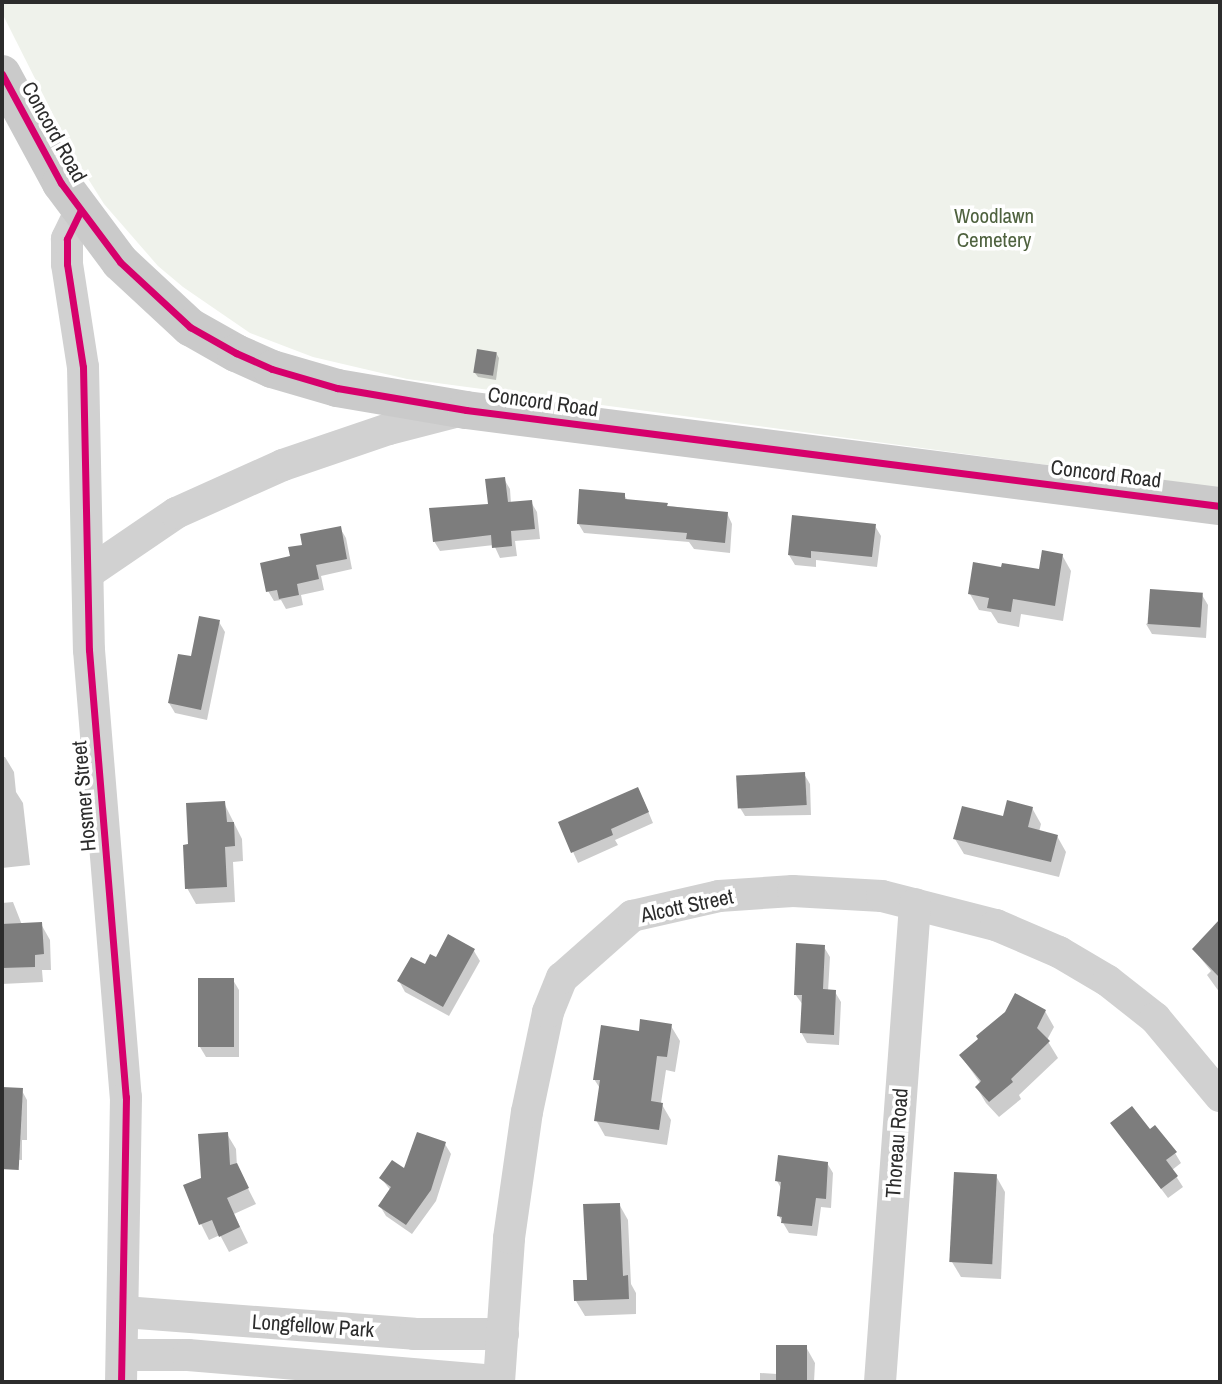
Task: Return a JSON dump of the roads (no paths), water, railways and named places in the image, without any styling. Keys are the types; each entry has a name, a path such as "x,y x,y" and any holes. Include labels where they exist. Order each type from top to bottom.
{"street":[{"name":"Concord Road","path":"2,75 43,154 80,212 120,262 190,327 236,353 272,369 337,388 466,410 1220,506"},
{"name":"Hosmer Street","path":"80,212 66,239 66,249 83,367 89,650 126,1097 122,1369"},
{"path":"88,573 176,513 283,465 389,429 466,410"},
{"name":"Alcott Street","path":"499,1382 509,1238 527,1112 548,1012 562,978 632,916 719,896 806,892 882,896 996,925 1059,952 1108,981 1155,1018 1220,1096"},
{"name":"Thoreau Road","path":"880,1382 915,904"},
{"name":"Longfellow Park","path":"124,1312 414,1334 503,1334"},
{"name":"Longfellow Park","path":"122,1369 188,1355 499,1382"}],"park label":[{"name":"Woodlawn Cemetery","path":"994,228"}]}
